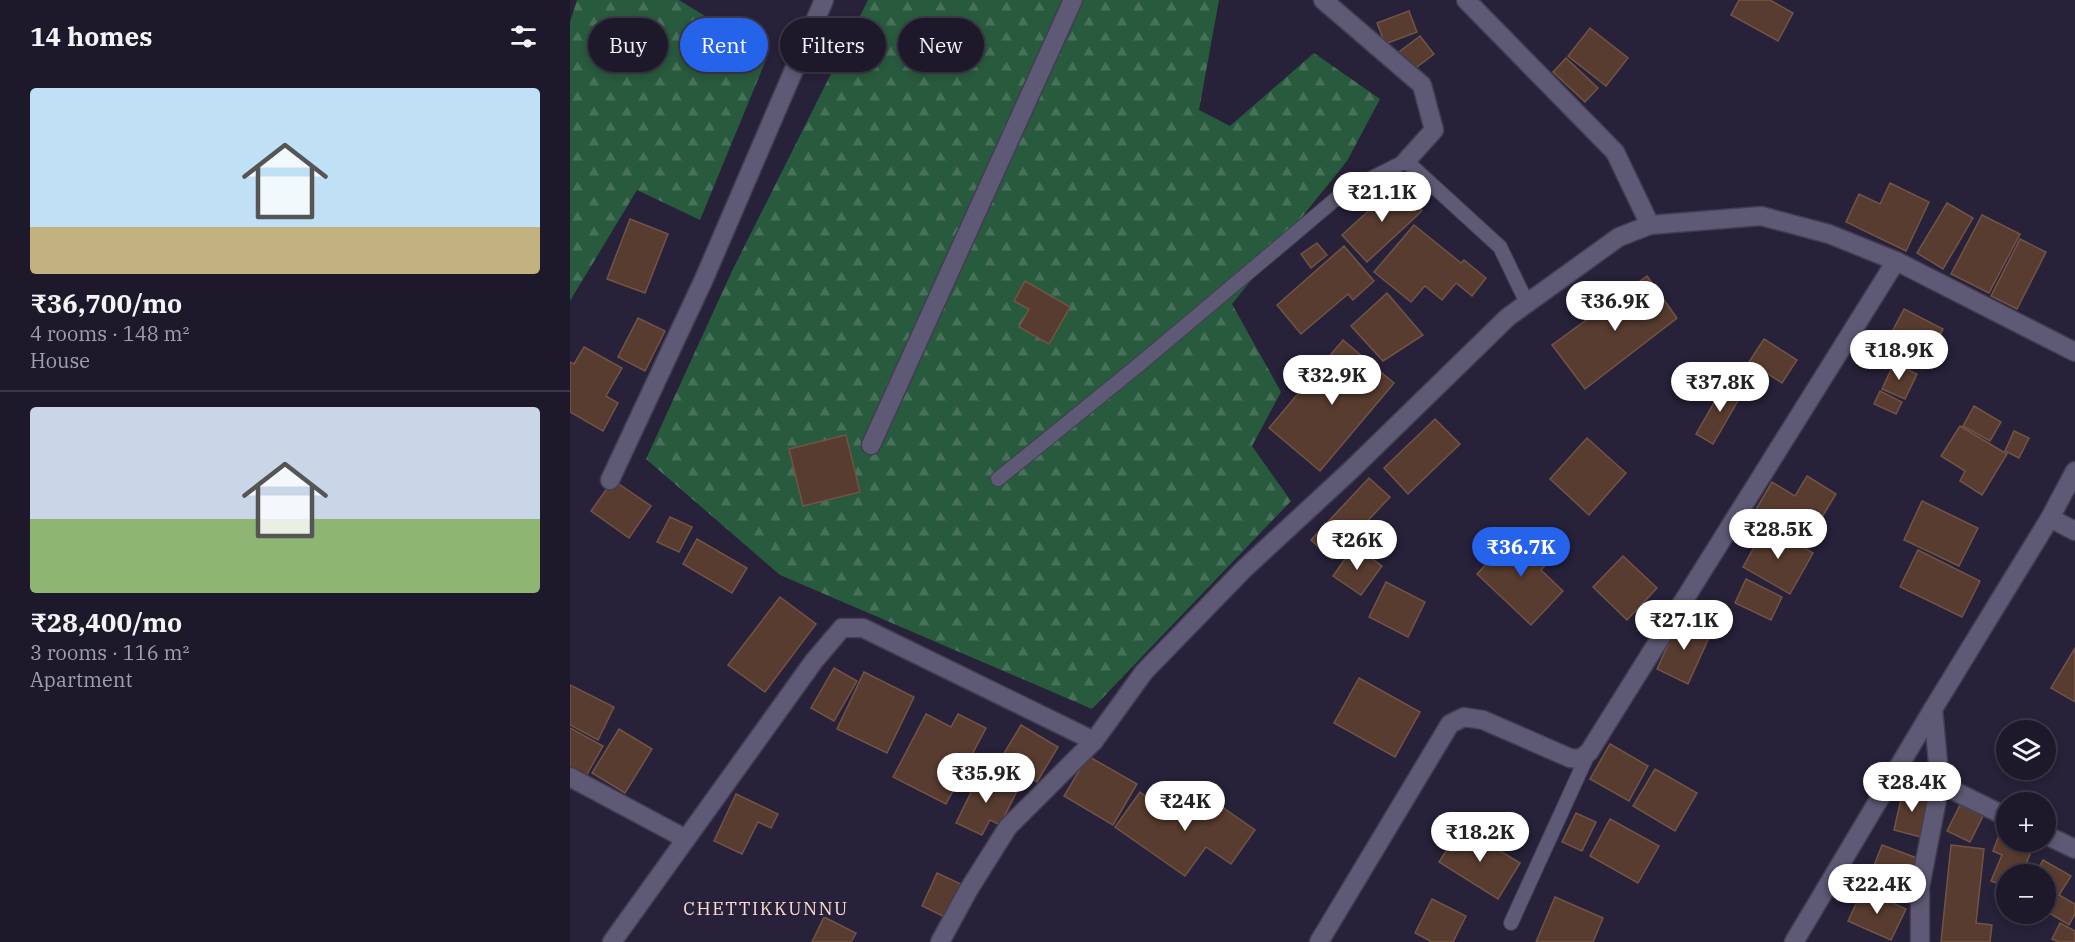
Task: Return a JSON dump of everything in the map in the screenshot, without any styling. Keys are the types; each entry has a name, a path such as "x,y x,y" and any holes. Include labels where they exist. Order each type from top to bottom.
{"street":[{"path":"609,480 704,279 824,0"},
{"path":"871,445 1073,0"},
{"path":"1323,0 1422,85 1434,130 1407,161"},
{"path":"1466,0 1615,152 1650,225"},
{"path":"940,942 969,889 1008,827 1094,741 1144,672 1244,569 1351,470 1508,317 1619,237 1650,225 1761,216 1829,234 1896,261 2075,352"},
{"path":"1319,942 1450,724 1464,717 1483,720 1570,758 1580,759 1589,752 1896,261"},
{"path":"1794,942 2050,518 2075,471"},
{"path":"2050,518 2075,531"},
{"path":"612,942 814,662 842,628 864,628 1094,741"},
{"path":"1920,942 1920,887 1940,784 1933,709"},
{"path":"570,777 686,839"},
{"path":"1940,784 1996,812"},
{"path":"2056,840 2075,849"}],"lane":[{"path":"998,479 1150,356 1344,192 1407,161 1500,247 1527,303"},
{"path":"1511,922 1589,752"}],"green space":[{"path":"577,0 679,0 708,18 680,18 680,72 761,72 700,220 637,190 570,301 570,22"},
{"path":"868,0 1219,0 1199,110 1230,126 1314,53 1380,99 1347,161 1232,304 1281,392 1252,446 1291,501 1092,709 780,575 646,459 732,271 832,72 886,72 886,18 859,18"}],"building":[{"path":"1739,0 1770,0 1793,13 1778,41 1731,15"},
{"path":"1409,11 1417,32 1385,44 1377,23"},
{"path":"1590,28 1628,58 1606,86 1568,56"},
{"path":"1420,36 1434,54 1413,70 1399,52"},
{"path":"1566,58 1598,88 1585,102 1553,72"},
{"path":"1890,183 1929,202 1906,251 1846,222 1859,194 1880,204"},
{"path":"1397,185 1422,211 1367,262 1342,235"},
{"path":"1947,203 1973,218 1943,269 1917,253"},
{"path":"1982,215 2020,234 1989,293 1951,274"},
{"path":"630,219 668,234 645,293 607,279"},
{"path":"1414,225 1461,263 1464,260 1486,278 1472,296 1456,283 1442,300 1425,286 1411,302 1374,272"},
{"path":"2020,239 2046,252 2017,309 1991,296"},
{"path":"1317,243 1327,255 1311,268 1301,254"},
{"path":"1344,246 1374,281 1353,300 1348,294 1301,334 1277,305"},
{"path":"1647,276 1677,318 1585,389 1552,345"},
{"path":"1025,281 1070,307 1049,344 1019,327 1029,309 1014,301"},
{"path":"1387,293 1423,335 1383,361 1351,326"},
{"path":"1904,309 1943,329 1922,369 1883,349"},
{"path":"638,318 665,331 645,371 618,357"},
{"path":"1764,339 1797,360 1782,383 1749,362"},
{"path":"1343,340 1394,383 1320,471 1269,428"},
{"path":"584,347 622,368 606,396 618,403 603,431 570,412 570,362 574,364"},
{"path":"1894,363 1917,374 1905,399 1882,389"},
{"path":"1726,382 1743,392 1713,444 1696,434"},
{"path":"1880,391 1902,402 1896,414 1874,404"},
{"path":"1974,406 2001,422 1990,441 1963,426"},
{"path":"1435,419 1460,444 1408,494 1384,468"},
{"path":"1960,426 2007,454 1982,495 1960,481 1965,471 1941,456"},
{"path":"2014,431 2029,438 2019,458 2005,451"},
{"path":"846,435 860,492 803,506 789,449"},
{"path":"1587,438 1626,473 1589,515 1550,479"},
{"path":"1807,476 1836,494 1807,542 1755,511 1772,482 1795,496"},
{"path":"1369,478 1390,497 1332,559 1311,540"},
{"path":"613,480 651,506 629,538 591,511"},
{"path":"1922,501 1978,528 1959,566 1904,540"},
{"path":"670,517 692,527 679,552 657,542"},
{"path":"1766,526 1813,553 1790,594 1743,567"},
{"path":"1518,530 1550,560 1541,570 1563,591 1531,625 1477,574"},
{"path":"697,539 747,568 732,593 683,564"},
{"path":"1354,546 1382,566 1361,595 1333,576"},
{"path":"1918,550 1980,581 1962,617 1900,587"},
{"path":"1623,556 1657,588 1627,620 1593,587"},
{"path":"1746,579 1782,597 1771,620 1735,603"},
{"path":"1386,582 1425,602 1408,637 1369,617"},
{"path":"780,597 816,624 765,692 728,665"},
{"path":"1680,619 1711,633 1688,684 1657,669"},
{"path":"2075,648 2075,702 2051,688"},
{"path":"834,668 857,681 834,721 811,708"},
{"path":"864,672 914,697 887,753 837,729"},
{"path":"1359,678 1420,712 1395,757 1334,723"},
{"path":"570,685 614,707 598,740 570,725"},
{"path":"926,714 951,727 958,714 986,728 946,804 893,777"},
{"path":"1021,725 1058,747 1037,782 1000,760"},
{"path":"570,728 603,746 586,776 570,767"},
{"path":"619,729 652,749 625,793 592,773"},
{"path":"1610,744 1648,766 1629,801 1590,779"},
{"path":"1088,756 1137,784 1113,825 1064,796"},
{"path":"1655,769 1697,793 1675,831 1633,806"},
{"path":"981,772 1017,791 1000,825 990,820 982,835 956,823"},
{"path":"1903,790 1930,796 1921,837 1894,830"},
{"path":"1140,792 1185,824 1205,795 1255,830 1231,864 1206,847 1185,876 1115,827"},
{"path":"736,794 778,814 771,828 758,822 742,854 714,841"},
{"path":"1960,805 1983,816 1970,842 1947,831"},
{"path":"1576,813 1596,822 1582,851 1562,842"},
{"path":"1610,819 1659,846 1638,883 1590,856"},
{"path":"1461,827 1520,863 1498,899 1439,862"},
{"path":"1996,843 1996,852 2031,852 2026,864 1998,864 2002,855 1993,851"},
{"path":"1882,845 1917,858 1905,890 1870,876"},
{"path":"1951,845 1984,849 1976,923 1992,925 1990,942 1941,942"},
{"path":"2056,867 2071,876 2059,895 2075,904 2075,914 2069,925 2056,917"},
{"path":"1996,869 1996,883 1991,881"},
{"path":"937,873 961,884 945,917 922,906"},
{"path":"1863,889 1906,909 1891,940 1848,921"},
{"path":"1555,897 1603,918 1593,942 1536,942"},
{"path":"1432,899 1466,916 1453,942 1432,942 1415,933"},
{"path":"824,917 856,933 851,942 812,942"},
{"path":"2060,923 2075,931 2075,942 2059,942 2052,939"}],"district":[{"name":"CHETTIKKUNNU","path":"766,909"}]}
